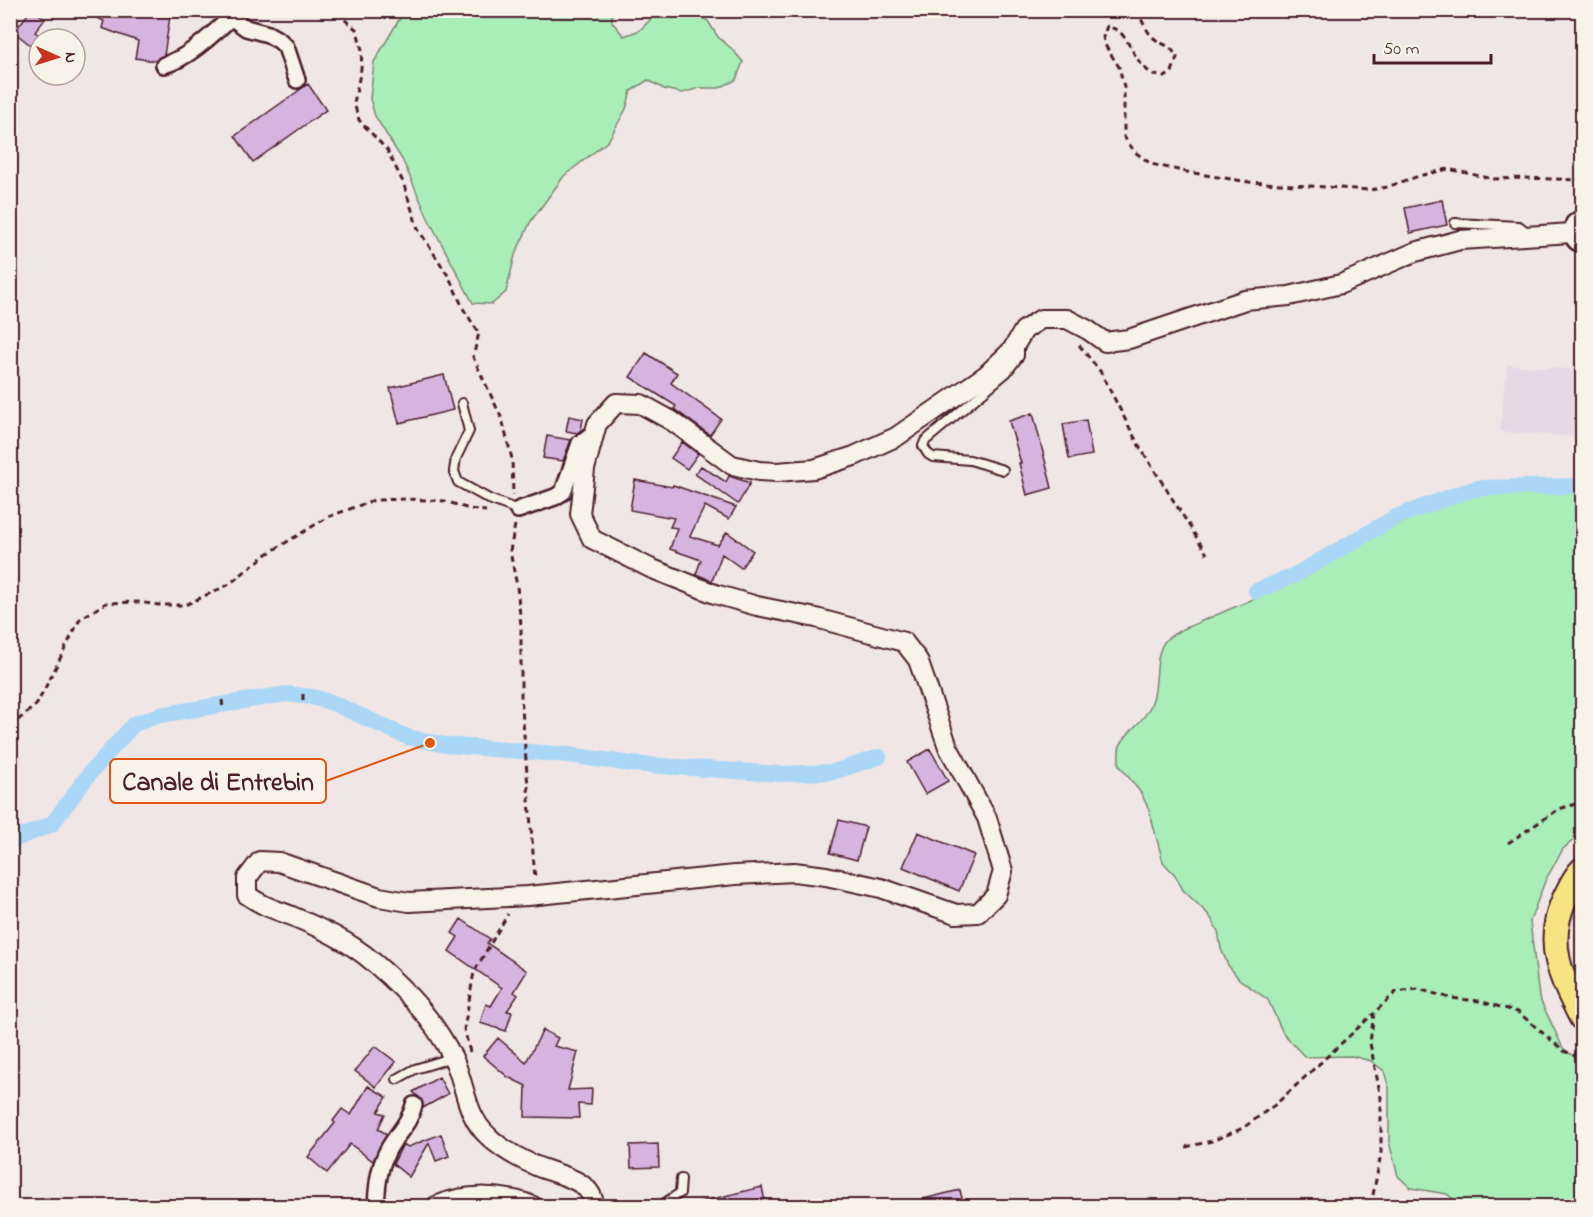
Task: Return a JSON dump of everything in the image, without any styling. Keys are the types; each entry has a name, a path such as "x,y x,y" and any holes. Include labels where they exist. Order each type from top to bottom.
{"main road":[{"path":"1579,1011 1565,987 1555,951 1559,912 1576,877 1582,870"}],"street":[{"path":"164,65 173,63 206,40 235,14 246,28 280,40 286,47 297,80"},
{"path":"594,1206 590,1192 581,1185 518,1157 500,1147 486,1135 475,1121 468,1105 459,1056 396,982 369,958 339,938 281,911 263,906 248,895 247,878 260,861 279,862 379,897 409,902 528,896 735,875 794,872 826,876 881,888 956,914 978,913 996,896 1003,871 987,818 948,747 918,660 904,642 716,594 650,568 592,539 580,514 585,470 597,424 616,403 641,404 672,420 732,465 777,472 814,469 854,456 896,437 986,375 1012,350 1024,330 1041,320 1067,319 1105,342 1129,339 1245,300 1289,296 1341,284 1416,252 1460,240 1532,236 1577,239 1574,223 1582,217"},
{"path":"518,510 563,492 580,443 595,432"},
{"path":"376,1206 377,1183 386,1153 412,1114 414,1104"},
{"path":"445,1205 470,1197 504,1199 533,1206"}],"lane":[{"path":"1455,224 1519,226 1532,236"},
{"path":"1003,470 970,460 933,457 924,450 923,446 925,441 1006,373 1019,356 1018,340"},
{"path":"462,403 469,431 456,458 454,471 458,482 489,499 518,510"},
{"path":"397,1079 415,1070 459,1056"},
{"path":"660,1206 680,1193 681,1179"}],"path":[{"path":"340,10 344,19 357,30 362,50 361,69 354,103 359,120 387,150 403,182 418,230 449,277 464,310 479,333 473,357 502,419 512,459 512,492 518,510 510,551 521,625 521,695 534,884 528,896 509,912 474,972 464,1029 472,1060 459,1056"},
{"path":"1137,10 1148,32 1156,40 1170,46 1173,51 1176,57 1172,72 1165,77 1157,76 1146,70 1119,30 1107,26 1103,37 1105,45 1119,66 1125,87 1124,137 1135,152 1151,164 1249,182 1370,190 1448,169 1494,179 1582,180"},
{"path":"1067,319 1078,345 1100,372 1138,444 1207,554"},
{"path":"10,727 37,704 80,619 106,603 138,602 185,605 228,585 267,554 328,517 375,500 445,501 469,509 495,513 511,513 518,510"},
{"path":"303,691 303,700"},
{"path":"222,700 223,710"},
{"path":"1508,843 1559,809 1582,802"},
{"path":"1186,1147 1212,1141 1242,1128 1268,1110 1396,992 1418,989 1450,998 1479,1001 1518,1012 1564,1051 1578,1057 1582,1055"},
{"path":"1373,1195 1382,1155 1381,1098 1370,1043 1374,1013"}],"shaded area":[{"path":"1507,365 1582,370 1582,437 1500,432"}],"green space":[{"path":"404,11 612,11 612,22 624,36 640,30 653,17 669,11 691,11 708,21 718,37 743,62 736,80 719,88 700,88 682,93 664,89 648,80 631,91 626,109 608,141 564,176 531,221 515,255 506,292 492,304 473,303 428,218 403,161 375,116 370,99 374,62"},
{"path":"1497,489 1538,492 1582,490 1582,833 1563,849 1545,881 1530,921 1539,997 1563,1048 1582,1063 1582,1206 1461,1206 1447,1194 1411,1188 1398,1176 1389,1142 1389,1088 1384,1071 1371,1061 1352,1056 1305,1057 1283,1033 1268,1000 1239,979 1228,965 1221,949 1218,931 1209,915 1183,890 1175,875 1163,862 1149,810 1141,793 1119,765 1120,746 1146,714 1153,700 1161,648 1171,636 1286,585 1363,540 1391,527 1476,492"}],"building":[{"path":"31,10 45,19 39,27 27,27 27,42 14,32"},
{"path":"79,10 171,10 164,55 156,61 135,58 138,41 102,28 104,21"},
{"path":"308,84 326,110 253,162 235,136"},
{"path":"1442,200 1447,225 1410,233 1405,208"},
{"path":"646,353 677,373 671,383 721,419 710,435 674,409 676,406 630,377"},
{"path":"444,375 453,410 399,423 390,388"},
{"path":"1033,413 1052,488 1027,495 1009,421"},
{"path":"569,416 583,419 581,430 577,433 566,431"},
{"path":"1086,420 1092,455 1069,459 1063,424"},
{"path":"547,436 571,440 563,461 543,458"},
{"path":"682,442 698,454 687,469 671,458"},
{"path":"701,466 726,482 729,476 750,483 738,504 695,474"},
{"path":"635,480 672,487 673,485 736,507 729,519 705,506 690,536 718,545 727,532 753,551 741,568 722,554 712,581 696,574 701,560 670,549 677,528 670,527 674,518 630,510"},
{"path":"930,749 948,781 925,794 907,762"},
{"path":"839,820 866,827 857,860 830,853"},
{"path":"918,832 974,855 959,891 903,867"},
{"path":"461,919 490,939 487,943 527,971 514,992 518,995 507,1011 512,1012 506,1031 480,1023 486,1004 491,1006 502,988 449,951 458,937 452,933"},
{"path":"543,1030 558,1038 554,1046 578,1052 568,1090 592,1089 591,1105 578,1104 579,1118 525,1117 526,1086 508,1077 483,1056 498,1038 526,1062"},
{"path":"375,1046 396,1062 376,1087 355,1071"},
{"path":"439,1077 448,1094 423,1108 421,1099 413,1092"},
{"path":"368,1086 387,1097 378,1112 385,1114 378,1129 387,1134 373,1161 350,1144 327,1173 308,1157 335,1123 333,1121 342,1109 351,1115"},
{"path":"441,1134 449,1156 436,1161 429,1143 409,1177 393,1164 403,1144 408,1147"},
{"path":"658,1144 659,1167 631,1168 630,1145"},
{"path":"762,1187 766,1206 701,1206 700,1202"},
{"path":"960,1190 964,1206 911,1206 911,1202"}],"waterway":[{"path":"1256,591 1295,575 1396,517 1455,495 1478,488 1582,486"},
{"path":"10,841 52,824 90,773 134,724 160,715 286,694 312,697 333,703 407,737 445,745 568,755 632,764 780,774 833,772 879,757"}],"place":[{"name":"Canale di Entrebin","path":"430,743"}]}
